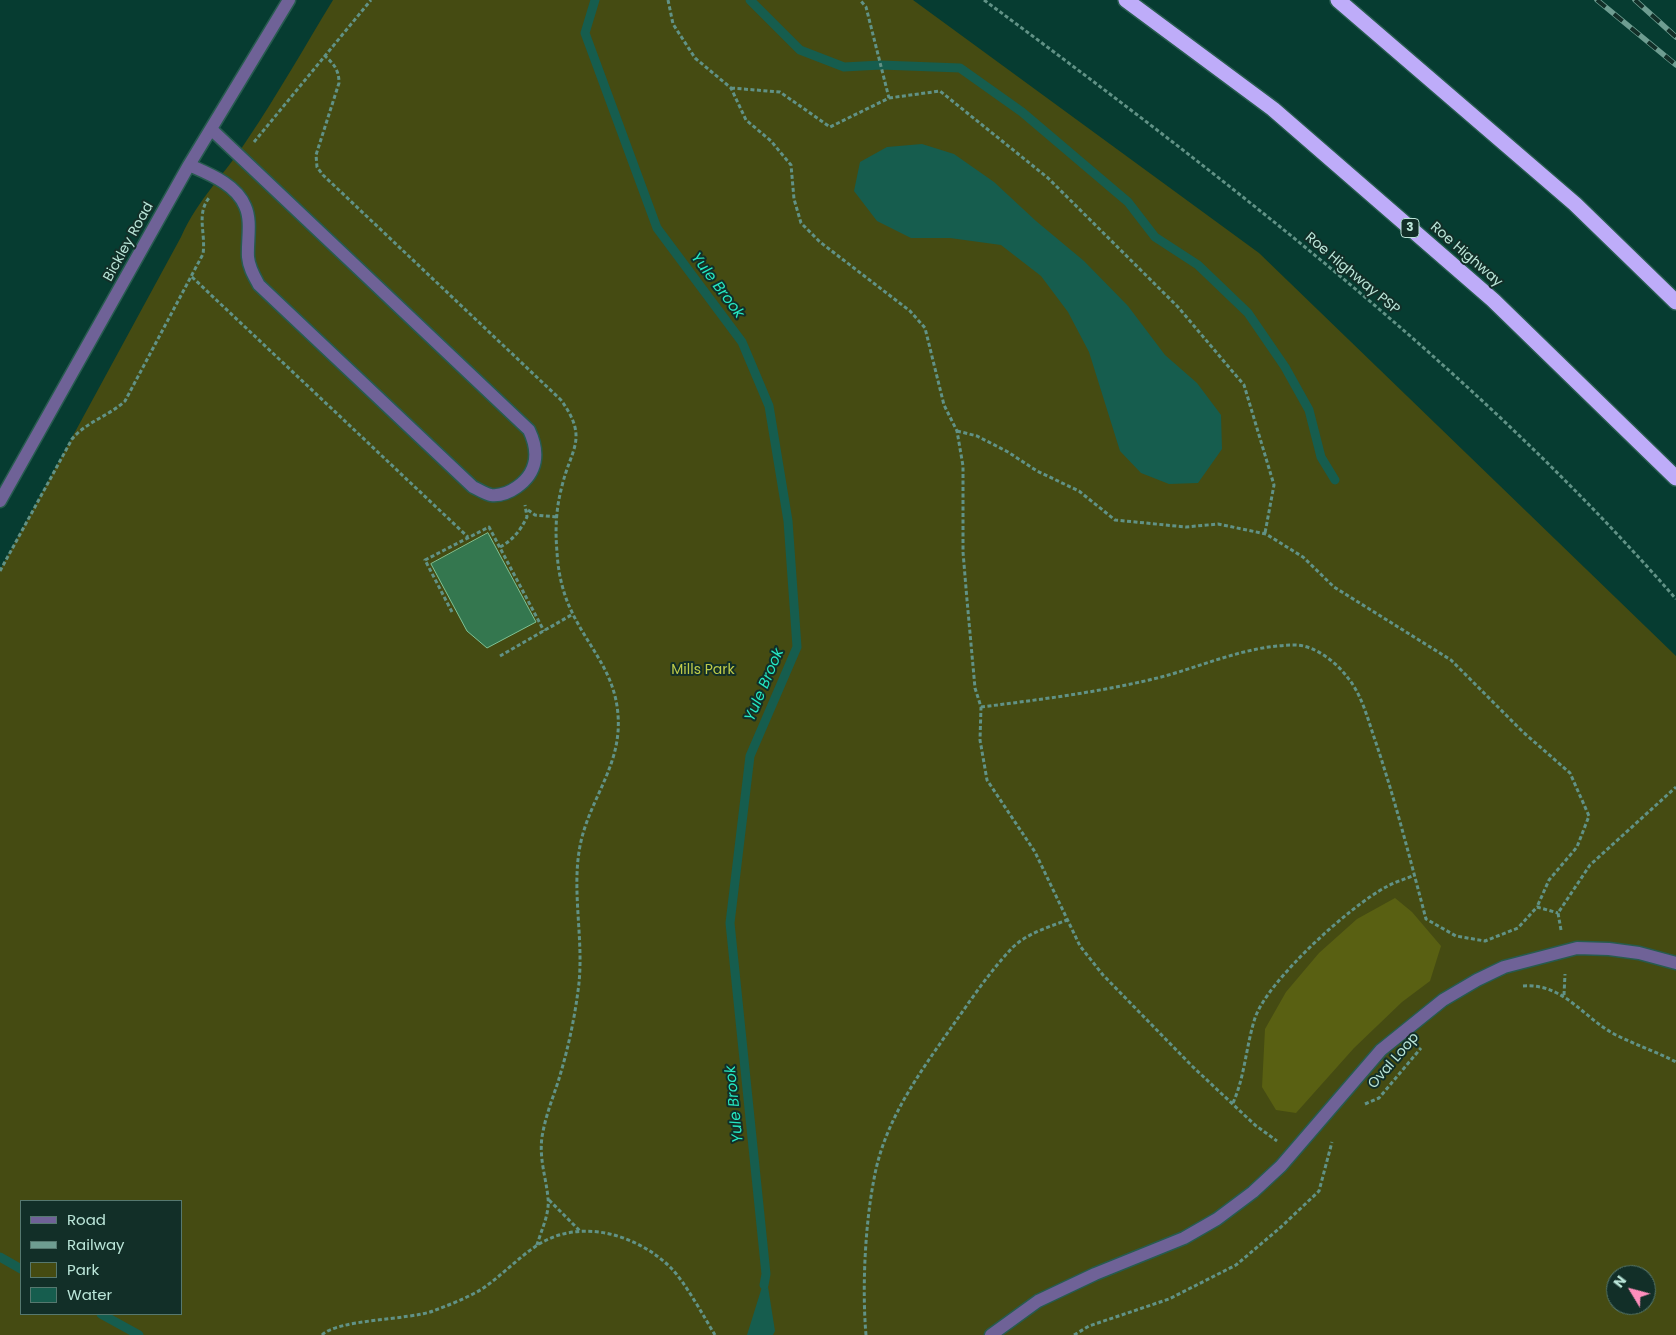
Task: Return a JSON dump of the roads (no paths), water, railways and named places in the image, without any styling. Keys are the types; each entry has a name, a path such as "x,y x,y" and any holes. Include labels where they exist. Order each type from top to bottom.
{"highway":[{"name":"Roe Highway","path":"1126,0 1288,122 1493,300 1676,478"},
{"path":"1338,0 1576,204 1676,302"}],"street":[{"name":"Bickley Road","path":"0,500 189,165 289,0"},
{"path":"189,165 217,178 240,198 248,216 248,258 251,271 260,286 473,487 490,495 510,492 528,480 536,462 535,442 529,430 242,156 211,129"},
{"path":"990,1335 1038,1301 1095,1274 1184,1238 1209,1224 1253,1192 1292,1153 1381,1050 1442,1000 1477,980 1504,967 1577,948 1632,952 1676,963"}],"water":[{"path":"922,144 954,154 994,182 1036,221 1084,261 1128,306 1165,355 1197,383 1221,415 1222,449 1198,483 1169,484 1141,473 1120,451 1089,352 1068,312 1041,276 1001,245 950,238 911,238 877,221 854,191 860,162 887,147"},
{"path":"766,1274 775,1331 773,1335 747,1335"}],"waterway":[{"name":"Yule Brook","path":"595,0 585,33 657,228 742,342 769,406 788,521 797,647 750,756 730,923 766,1274 764,1285"},
{"path":"750,0 800,50 844,67 881,65 960,68 1022,112 1128,202 1155,237 1198,265 1248,313 1285,367 1309,410 1321,457 1335,480"},
{"path":"0,1257 20,1268"},
{"path":"103,1315 139,1335"}],"railway":[{"path":"1597,0 1676,65"},
{"path":"1635,0 1676,37"}],"park label":[{"name":"Mills Park","path":"703,670"}]}
